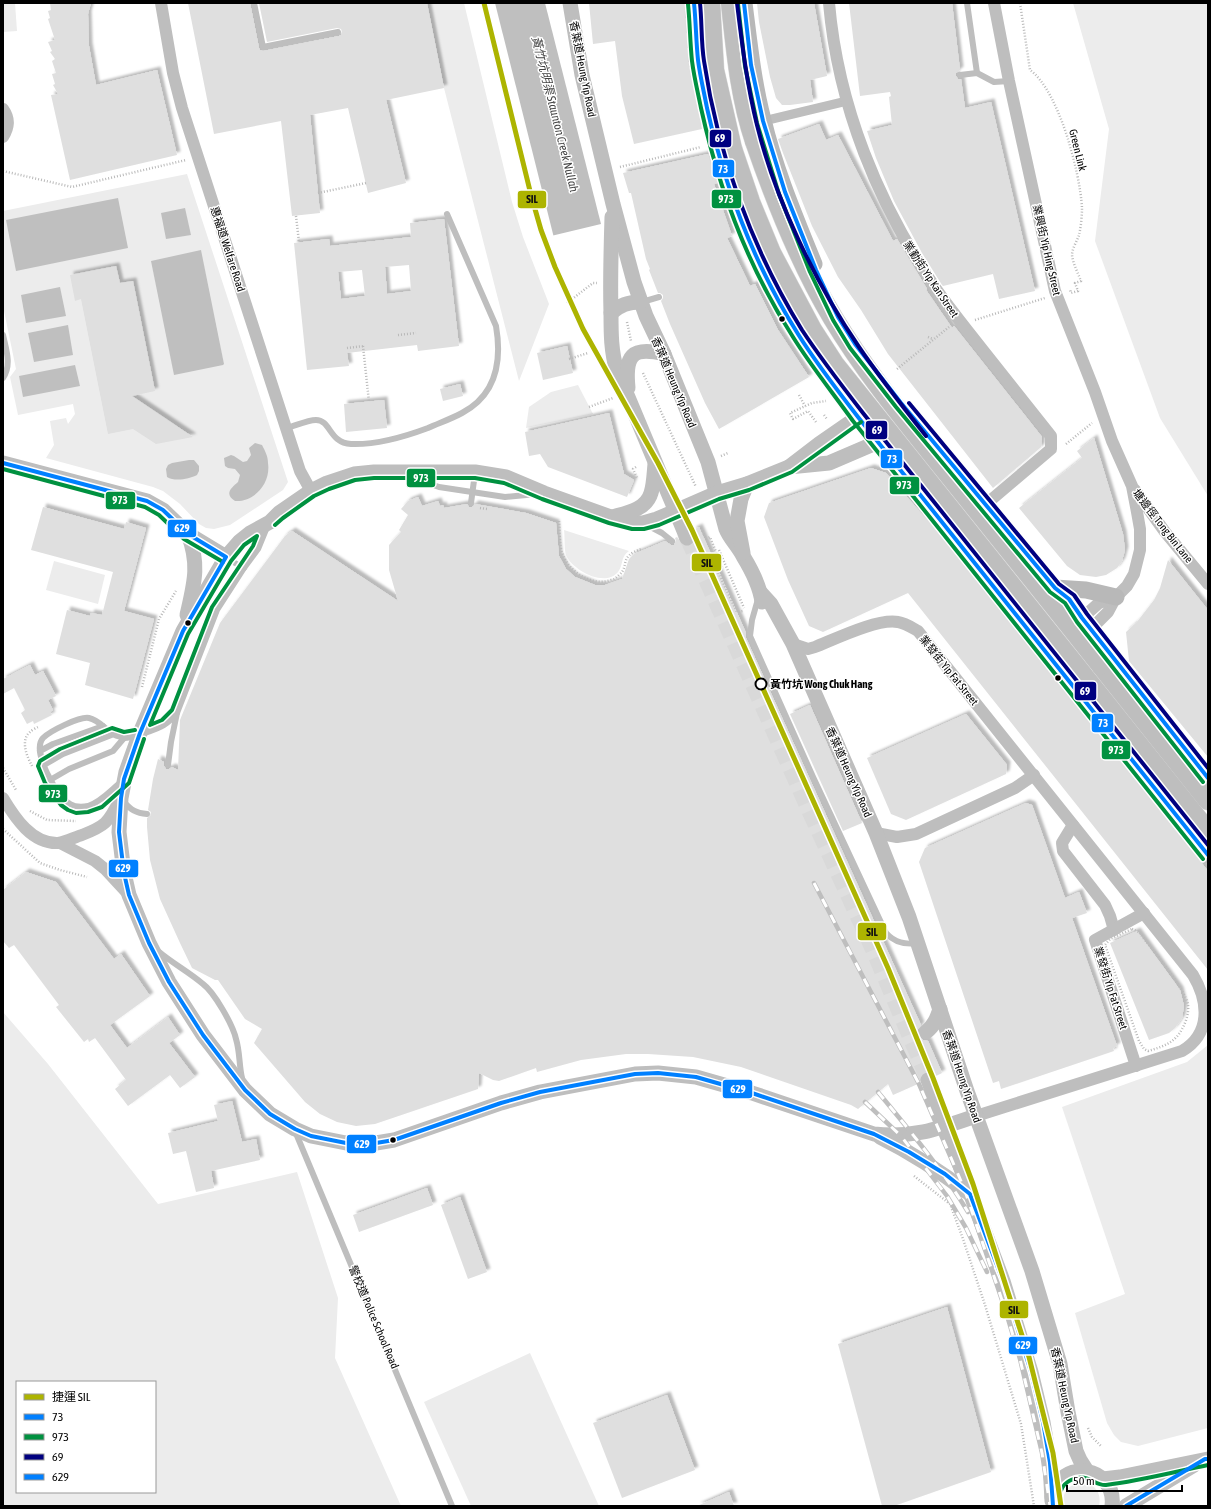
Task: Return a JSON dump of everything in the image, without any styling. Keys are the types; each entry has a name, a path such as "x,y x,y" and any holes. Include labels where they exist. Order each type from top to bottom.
{"highway":[{"path":"710,3 714,70 732,149 750,202 771,253 812,330 834,364 1208,832"},
{"path":"731,3 738,68 751,130 774,195 793,240 833,317 854,351 893,404 1208,800"}],"main road":[{"path":"694,3 698,61 704,94 724,174 762,269 789,321 822,369 858,417 1208,855"},
{"path":"744,3 751,64 762,115 785,192 816,270 838,317 904,414 985,505 1055,588 1069,600 1086,624 1208,778"},
{"path":"1019,618 1042,615 1050,610 1054,601 1055,588"},
{"path":"1055,588 1086,590 1116,597"},
{"path":"1047,654 1073,625 1086,624"}],"street":[{"name":"惠福道 Welfare Road","path":"161,3 173,73 182,108 300,470 311,491"},
{"name":"香葉道 Heung Yip Road","path":"570,3 582,75 613,204 641,302 708,462 726,529 737,560 761,593 772,604 793,644 876,833 918,943 976,1116 1032,1272 1060,1364 1076,1451 1087,1471"},
{"name":"業勤街 Yip Kan Street","path":"829,3 837,57 847,102 863,151 883,199 908,245 940,295 1051,436 1051,449 985,505"},
{"name":"業興街 Yip Hing Street","path":"994,3 1009,82 1055,291 1073,340 1095,392 1112,440 1132,486"},
{"path":"772,119 847,102"},
{"path":"3,109 6,113 8,124 7,130 3,137"},
{"name":"香葉道 Heung Yip Road","path":"613,204 609,282 613,358 655,464 687,538"},
{"path":"610,313 623,304 641,302"},
{"path":"629,398 626,371 628,361 634,354 646,350 664,354"},
{"path":"904,414 858,417 789,467 747,484 717,493 657,519 643,523 633,523 611,517 544,493 506,477 475,472 374,472 354,474 327,483 311,491 279,513 270,522 250,533 240,541 226,558 183,631 140,734 124,779 121,798 119,832 124,873 129,895 149,943 170,982 203,1035 245,1090 270,1114 311,1136 351,1144 370,1144 394,1140 502,1103 540,1092 635,1074 658,1073 696,1077 752,1093 874,1134 909,1152 944,1174 970,1194"},
{"path":"789,467 829,463 878,442"},
{"path":"3,463 147,501 163,510 188,534 226,558"},
{"path":"611,517 628,513 640,508 648,501 652,493 655,464"},
{"name":"香葉道 Heung Yip Road","path":"737,560 737,521 741,499 747,484"},
{"name":"塘邊徑 Tong Bin Lane","path":"1132,486 1165,532 1208,584"},
{"name":"塘邊徑 Tong Bin Lane","path":"1086,624 1099,603 1116,597 1127,586 1134,574 1140,550 1140,529 1132,486"},
{"path":"183,631 194,582 196,564 193,548 188,534"},
{"name":"香葉道 Heung Yip Road","path":"761,593 763,609 774,630 812,688"},
{"name":"業發街 Yip Fat Street","path":"793,644 808,649 887,621 908,625 918,631 1144,913 1196,980 1202,994 1205,1014 1204,1024 1201,1033 1190,1047 1136,1066 976,1116"},
{"path":"876,833 897,837 916,834 1016,788 1034,775"},
{"path":"3,798 16,819 34,836 50,842 60,843 95,860 105,868 129,895"},
{"path":"60,843 104,825 111,818 121,798"},
{"path":"1073,825 1062,843 1063,851 1105,905 1114,930"},
{"name":"業發街 Yip Fat Street","path":"1136,1066 1095,940 1144,913"},
{"path":"926,1032 936,1022 940,1009"},
{"path":"928,1080 1003,1280 1031,1372 1043,1422 1050,1463 1052,1503"},
{"path":"874,1134 894,1136 911,1135 946,1127 976,1116"},
{"path":"1103,1479 1120,1477 1206,1459"},
{"path":"1126,1506 1206,1459"},
{"path":"1052,1503 1053,1492 1063,1477 1079,1471 1087,1471 1096,1474 1103,1479 1110,1491 1112,1506"}],"lane":[{"path":"254,3 263,47 338,32"},
{"path":"967,3 977,73"},
{"path":"960,75 977,73 994,82 1009,82"},
{"path":"286,428 315,420 321,420 326,424 334,437 344,443 352,444 383,441 414,434 461,414 483,396 495,374 498,358 496,326 447,214"},
{"path":"641,302 647,302 660,297"},
{"path":"3,335 8,368 3,378"},
{"path":"878,442 895,429"},
{"path":"400,472 439,487 505,497 544,493"},
{"path":"470,503 475,472"},
{"path":"168,764 177,713 218,610 244,568 258,549 270,522"},
{"path":"643,523 654,528 672,541"},
{"path":"226,558 244,568"},
{"path":"761,593 751,627 750,636 753,645 886,933 897,942 909,944 918,943"},
{"path":"124,779 98,802 87,806 78,807 71,805 65,801 50,780 44,765 39,744 48,734 76,720 87,717 92,718 114,734 124,738 163,726 177,713"},
{"path":"40,751 53,744 103,726"},
{"path":"44,765 63,754 114,734"},
{"path":"50,780 69,769 114,751 124,738"},
{"path":"121,798 129,809 138,813 147,814"},
{"path":"149,943 166,958 203,984 210,991 231,1024 237,1039 239,1066 245,1090"},
{"name":"警校道 Police School Road","path":"295,1128 452,1506"}],"path":[{"name":"Green Link","path":"1020,3 1030,70 1038,76 1048,92 1063,124 1074,159 1082,208 1079,234 1072,254 1081,281 1075,283 1078,291 1071,293 1069,287"},
{"path":"620,167 702,147"},
{"path":"3,171 72,187 186,160"},
{"path":"318,193 366,183"},
{"path":"296,216 299,242"},
{"path":"975,320 1043,300"},
{"path":"897,369 898,365 951,326"},
{"path":"398,335 416,333"},
{"path":"928,337 934,339"},
{"path":"347,348 364,346 369,402"},
{"path":"570,359 588,353"},
{"path":"799,395 805,406"},
{"path":"589,407 607,400"},
{"path":"816,422 808,411 793,419 790,413 812,403 828,400"},
{"path":"824,415 827,419"},
{"path":"1066,444 1094,422"},
{"path":"559,521 563,555 570,567 579,575 596,582 611,580 621,573 626,558 632,552 642,549"},
{"path":"699,524 706,539 710,538 722,567"},
{"path":"720,551 744,607"},
{"path":"737,560 717,569 736,612 745,611"},
{"path":"3,768 17,793"},
{"path":"28,808 31,813 47,820 80,821"},
{"path":"3,829 40,863 87,877"},
{"path":"1136,929 1139,932 1182,991 1188,1005 1187,1019 1179,1035 1168,1044 1148,1051 1139,1042 1105,945 1110,939 1127,931 1136,929"},
{"path":"914,1176 950,1204 962,1236 985,1305 1021,1424 1034,1506"}],"shaded area":[{"path":"3,3 15,3 17,31 3,32"},
{"path":"427,3 464,3 512,202 523,237 549,304 519,381 444,88"},
{"path":"1073,3 1208,3 1208,496 1160,418 1095,241 1109,129"},
{"path":"187,174 288,482 283,490 230,525 214,529 206,528 199,524 180,504 163,491 46,458 54,445 50,421 66,418 68,424 75,414 73,404 18,415 10,377 16,369 3,306 3,211"},
{"path":"578,385 593,414 526,428 529,407 551,392"},
{"path":"564,530 629,551 624,556 618,572 605,578 597,578 575,566 569,561 566,555"},
{"path":"54,561 105,575 98,604 46,590"},
{"path":"3,1012 48,1064 158,1204 297,1172 338,1298 335,1358 401,1506 3,1506"},
{"path":"1208,1045 1208,1428 1138,1446 1121,1442 1114,1435 1107,1423 1075,1313 1125,1294 1062,1107 1187,1062"},
{"path":"530,1353 599,1506 471,1506 424,1402"},
{"path":"1081,1482 1090,1484 1096,1489 1100,1501 1099,1506 1064,1506 1063,1501 1066,1490 1072,1485"}],"water":[{"name":"黃竹坑明渠 Staunton Creek Nullah","path":"492,3 545,3 601,224 551,236"},
{"path":"118,198 128,248 16,271 6,220"},
{"path":"185,208 191,235 166,239 161,213"},
{"path":"201,250 224,364 174,375 151,261"},
{"path":"60,287 66,316 26,323 21,295"},
{"path":"68,325 73,355 34,362 28,333"},
{"path":"75,365 80,386 23,397 19,376"},
{"path":"255,443 262,445 267,456 267,478 260,490 255,495 235,501 229,493 238,482 240,475 235,469 225,466 224,458 231,455 243,462 247,461 251,455 249,448"},
{"path":"194,460 199,466 197,475 182,479 170,479 167,477 166,469 168,465"}],"pier":[{"path":"490,3 495,3 554,238 549,237"}],"building":[{"path":"50,3 91,3 88,14 89,46 96,85 157,70 177,155 70,180 51,95 58,94 53,85 55,84 52,74 56,73 52,61 55,59 50,52 52,51 48,42 55,40 48,19 50,18 48,11 51,10"},
{"path":"188,3 250,3 259,48 263,51 339,36 342,32 341,29 337,28 267,42 259,3 427,3 444,88 386,100 406,183 368,193 348,108 310,115 320,213 292,216 281,121 214,134"},
{"path":"589,3 684,3 688,62 702,129 634,144 622,96 615,41 593,44"},
{"path":"757,3 814,3 827,76 810,80 813,102 782,105 776,98 770,77 759,22"},
{"path":"849,3 952,3 960,70 956,73 956,76 958,79 961,79 965,108 991,102 1035,291 999,299 993,274 942,285 922,253 894,201 876,158 867,131 892,125 889,97 891,96 890,92 860,96"},
{"path":"819,124 826,140 838,135 893,241 897,239 927,289 926,290 952,328 954,326 1042,437 1041,447 993,488 888,354 861,310 838,277 812,226 778,139"},
{"path":"708,154 717,183 714,184 732,236 727,238 750,286 755,284 778,330 809,377 719,429 705,403 670,324 661,301 663,295 658,293 649,270 650,269 646,259 631,193 629,193 623,173"},
{"path":"444,219 459,346 418,351 417,345 347,353 349,366 307,370 294,243 329,239 330,246 411,237 410,223","holes":["409,265 411,291 387,294 385,267","362,270 365,296 341,299 338,272"]},
{"path":"116,266 120,283 133,281 155,391 132,396 193,437 156,444 133,429 108,434 81,299 75,301 70,275"},
{"path":"567,346 573,373 543,380 537,353"},
{"path":"460,384 463,396 443,401 440,389"},
{"path":"384,400 387,428 346,432 344,404"},
{"path":"609,413 624,474 634,480 627,497 548,467 540,454 529,456 525,432"},
{"path":"1094,438 1123,534 1125,550 1122,561 1117,568 1106,575 1096,577 1080,575 1067,566 1019,508 1082,458 1077,451"},
{"path":"871,468 886,473 936,530 1208,871 1208,970 908,593 823,632 809,626 788,580 764,517 769,503"},
{"path":"418,497 422,506 438,501 440,506 443,505 444,508 467,504 469,507 472,507 475,504 526,513 556,523 559,556 566,569 575,577 595,585 605,585 622,579 629,559 634,554 665,541 671,545 674,545 676,541 675,538 677,537 682,545 686,547 691,546 696,540 693,530 699,527 746,633 746,638 921,1025 917,1034 923,1040 928,1041 942,1073 936,1076 930,1071 925,1072 919,1078 920,1083 893,1095 888,1084 858,1109 851,1105 741,1067 693,1057 626,1054 581,1060 537,1072 536,1068 499,1081 493,1080 479,1073 478,1089 375,1124 356,1126 337,1122 320,1114 305,1102 254,1043 262,1029 245,1019 218,980 215,980 192,968 180,943 160,899 150,860 147,818 151,815 151,812 148,810 153,779 158,759 164,762 166,769 172,767 178,770 180,720 220,623 285,536 292,531 398,601 389,570 389,545 401,532 399,530 408,515 401,509 408,501"},
{"path":"43,507 124,529 126,522 146,528 124,611 154,619 133,699 85,685 90,663 56,654 67,610 90,616 91,613 102,615 113,572 31,550"},
{"path":"1168,560 1208,610 1208,757 1129,661 1126,632 1137,622 1154,600 1160,588"},
{"path":"30,665 35,675 43,671 56,696 48,700 53,710 50,712 52,715 34,724 33,721 27,724 21,713 25,710 14,688 3,694 3,679"},
{"path":"810,705 862,823 843,831 790,714"},
{"path":"966,714 1007,765 1006,774 906,820 891,814 867,758"},
{"path":"1026,803 1032,805 1065,898 1079,892 1087,913 1072,918 1117,1046 1113,1048 1114,1051 1001,1089 999,1081 993,1083 919,862 925,848"},
{"path":"26,872 56,882 114,959 121,954 150,996 110,1025 127,1048 168,1017 180,1035 169,1043 195,1077 180,1088 170,1075 128,1106 115,1089 126,1080 95,1038 89,1042 88,1039 84,1042 56,1007 59,1005 14,945 9,948 3,941 3,890"},
{"path":"1137,931 1180,990 1184,1006 1182,1018 1175,1028 1169,1033 1149,1040 1110,943"},
{"path":"232,1101 242,1142 256,1139 260,1160 211,1171 214,1188 196,1192 186,1151 173,1154 168,1133 218,1121 214,1105"},
{"path":"427,1188 433,1205 359,1232 353,1215"},
{"path":"460,1197 487,1272 468,1279 441,1205"},
{"path":"947,1307 991,1472 894,1506 882,1506 838,1344"},
{"path":"667,1395 695,1470 622,1498 593,1423"},
{"path":"729,1492 734,1506 697,1506"}],"tunnel":[{"path":"687,538 871,946 928,1080"}],"railway":[{"path":"814,883 919,1084 964,1188 1006,1312 1020,1359 1042,1453 1050,1506"},
{"path":"878,1092 937,1165 968,1212"},
{"path":"865,1102 901,1136 947,1196 966,1228 987,1272"},
{"path":"995,1267 1015,1310"}],"metro line":[{"name":"SIL","path":"484,3 531,195 541,230 555,267 583,329 658,463 692,530 888,968 933,1078 973,1184 1029,1357 1053,1453 1061,1506"}],"transit line":[{"name":"73","path":"694,3 697,53 707,108 714,138 732,196 755,253 782,307 798,334 819,366 858,417 1208,855"},
{"name":"69","path":"700,3 702,47 710,96 728,166 753,234 784,299 802,330 824,362 863,413 1208,845"},
{"name":"69","path":"737,3 753,110 774,182 786,211 813,269 843,322 875,370 926,436"},
{"name":"73","path":"744,3 751,65 763,121 785,192 816,270 838,317 855,344 901,403 1055,588 1069,599 1082,618 1208,778"},
{"name":"973","path":"688,4 691,54 694,73 708,139 726,198 762,283 793,337 853,421 1203,859"},
{"name":"973","path":"738,4 745,66 757,123 779,194 810,272 833,320 850,348 896,407 1050,592 1065,603 1077,622 1203,782"},
{"name":"69","path":"909,403 1059,584 1074,595 1087,614 1208,768"},
{"name":"973","path":"275,525 314,496 355,480 374,478 475,478 504,483 542,499 609,523 632,529 644,529 659,525 719,499 749,490 792,472 861,422"},
{"name":"629","path":"3,463 147,501 163,510 188,534 226,557 183,631 140,733 124,779 121,798 119,832 124,873 129,895 149,943 169,982 203,1035 245,1090 270,1114 295,1129 311,1136 351,1144 370,1144 394,1140 501,1103 540,1092 635,1074 658,1073 696,1077 752,1093 874,1134 909,1152 945,1174 970,1194 1003,1281 1031,1372 1043,1422 1050,1463 1053,1506"},
{"name":"973","path":"3,469 145,507 159,515 184,539 223,562"},
{"name":"973","path":"257,536 253,546 212,607 172,710 162,720 150,725 188,634 231,561 244,545 257,536"},
{"name":"973","path":"135,730 124,732 112,728 60,749 40,761 38,766 45,783 61,805 76,813 88,812 102,807 129,783 144,739"},
{"name":"629","path":"1126,1506 1205,1459 1208,1459"},
{"name":"973","path":"1059,1506 1062,1488 1067,1482 1077,1478 1086,1478 1098,1484 1106,1485 1144,1479 1208,1465"}],"place":[{"name":"黃竹坑 Wong Chuk Hang","path":"761,684"}]}
